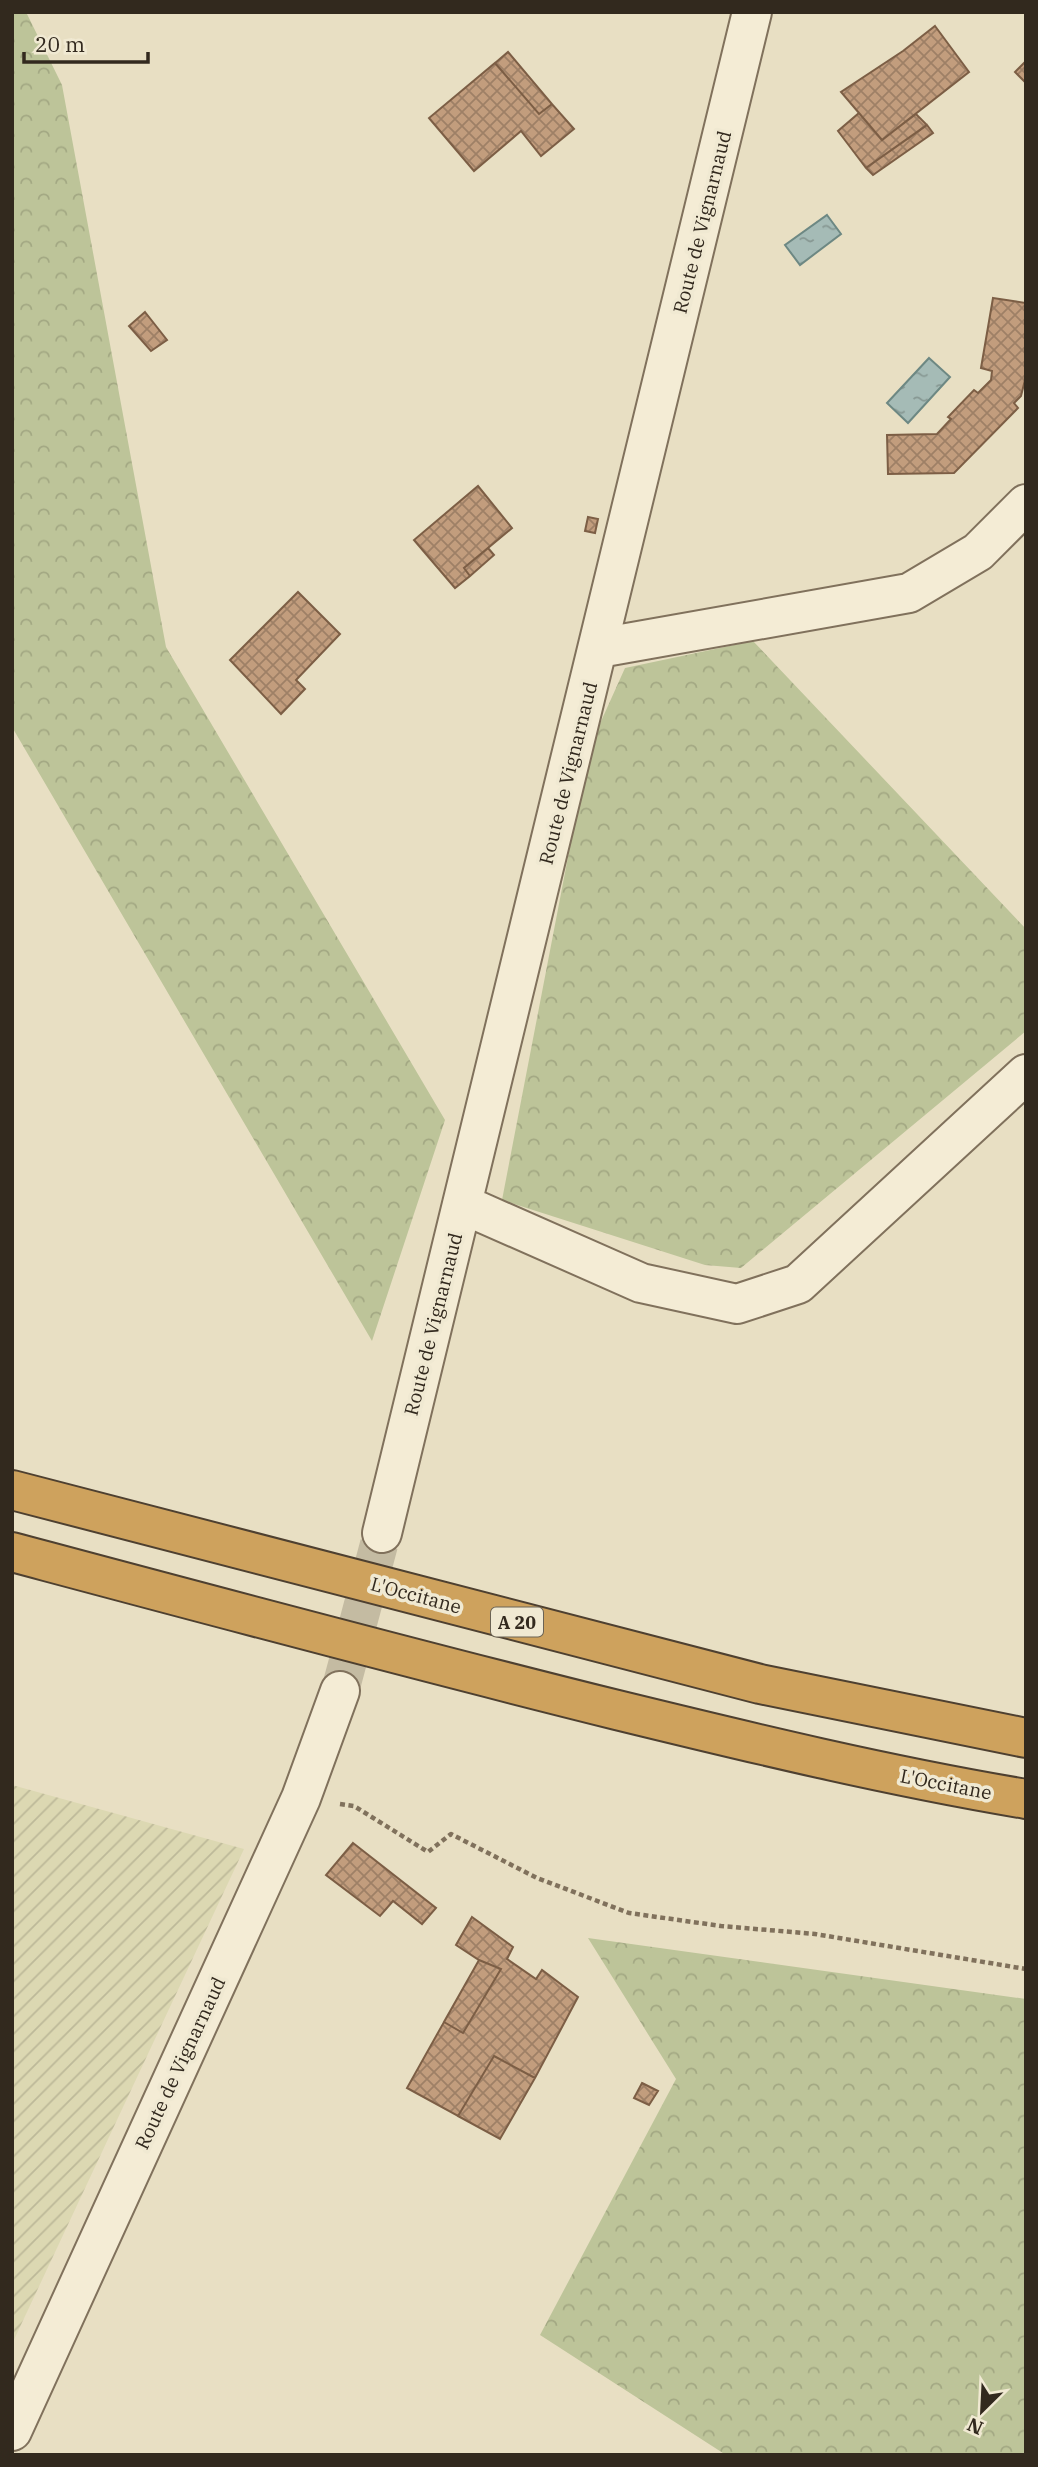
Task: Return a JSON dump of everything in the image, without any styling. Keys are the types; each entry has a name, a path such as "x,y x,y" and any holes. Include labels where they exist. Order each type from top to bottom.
{"highway":[{"name":"L'Occitane","path":"12,1490 760,1684 1026,1738"},
{"name":"L'Occitane","path":"12,1552 513,1684 754,1744 1026,1799"}],"street":[{"name":"Route de Vignarnaud","path":"382,1533 752,12"},
{"path":"599,648 909,593 978,552 1026,503"},
{"path":"462,1204 641,1283 737,1304 798,1284 1026,1074"},
{"name":"Route de Vignarnaud","path":"12,2431 301,1798 340,1691"}],"path":[{"path":"301,1798 354,1806 428,1852 451,1834 537,1878 629,1913 721,1926 815,1934 1026,1969"}],"shaded area":[{"path":"12,1785 244,1849 12,2344"}],"green space":[{"path":"12,12 26,12 62,85 166,647 445,1120 372,1341 12,727"},
{"path":"753,641 1026,929 1026,1031 741,1268 705,1265 502,1200 589,748 625,668"},
{"path":"588,1938 1026,1999 1026,2455 726,2455 540,2335 676,2079"}],"water":[{"path":"827,215 841,234 800,265 785,245"},
{"path":"929,358 950,377 908,423 887,403"}],"building":[{"path":"935,26 969,72 882,140 841,92"},
{"path":"508,52 552,104 539,114 495,63"},
{"path":"1026,61 1026,81 1025,82 1015,72"},
{"path":"495,63 539,114 552,104 574,129 541,156 521,131 474,171 429,118"},
{"path":"859,113 882,140 916,114 927,125 866,168 838,131"},
{"path":"927,125 933,133 873,175 866,168"},
{"path":"993,298 1026,303 1026,376 1021,396 1014,403 1018,408 954,473 888,474 887,435 937,434 951,419 948,417 974,390 978,393 991,380 992,371 981,368"},
{"path":"145,312 167,340 151,351 129,326"},
{"path":"478,486 512,528 464,568 470,576 455,588 414,540"},
{"path":"588,517 598,519 595,533 585,531"},
{"path":"488,548 494,555 470,576 464,568"},
{"path":"298,592 340,634 296,680 305,689 281,714 230,660"},
{"path":"353,1843 436,1908 422,1924 393,1901 380,1916 326,1875"},
{"path":"472,1917 513,1947 507,1959 536,1979 542,1970 578,1997 535,2078 494,2056 458,2116 407,2088 444,2022 463,2033 501,1969 479,1960 456,1945"},
{"path":"479,1960 501,1969 463,2033 444,2022"},
{"path":"494,2056 535,2078 500,2139 458,2116"},
{"path":"642,2083 658,2091 649,2105 634,2098"}],"tunnel":[{"path":"340,1691 382,1533"}]}
